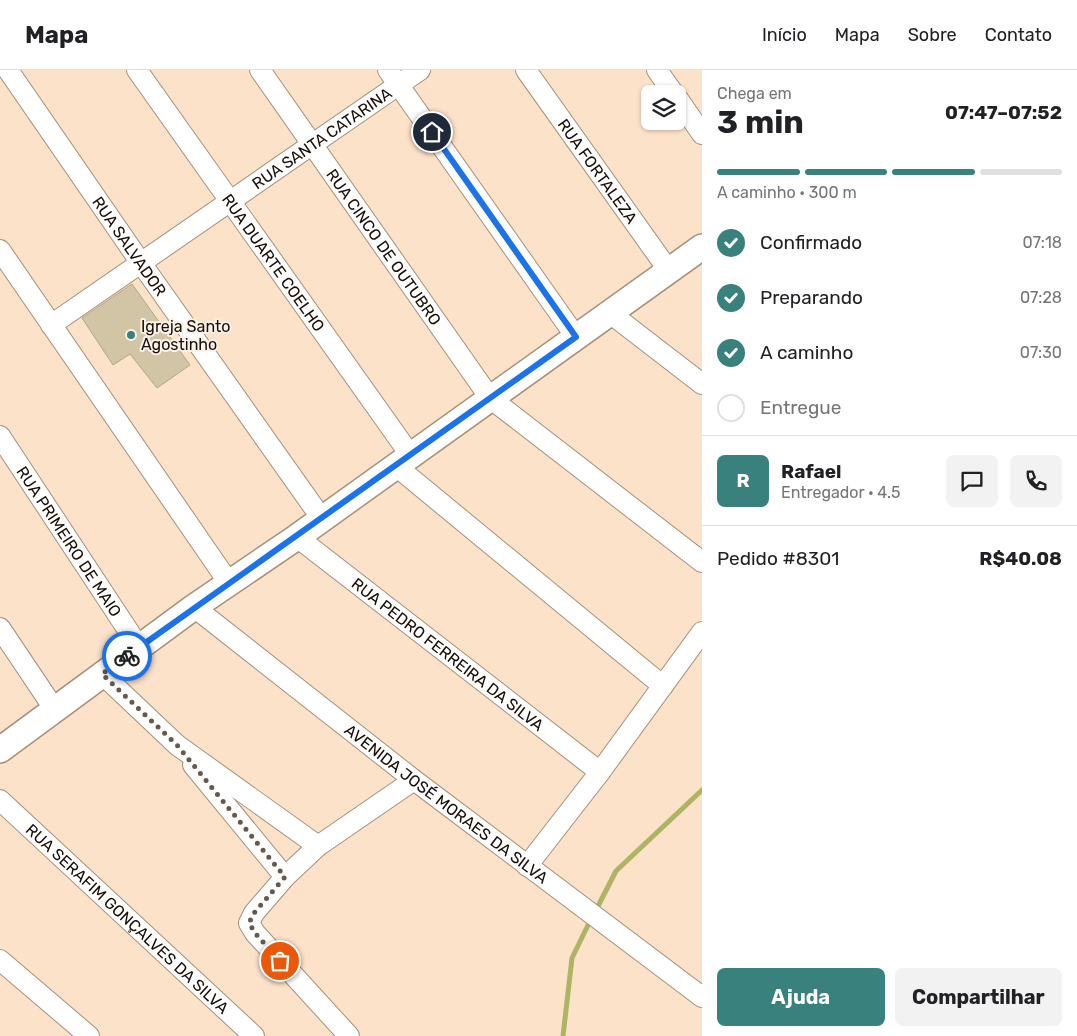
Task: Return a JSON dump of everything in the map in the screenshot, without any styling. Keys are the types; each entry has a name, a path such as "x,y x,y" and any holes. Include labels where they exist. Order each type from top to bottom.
{"street":[{"name":"RUA SALVADOR","path":"8,70 141,263 322,519"},
{"name":"RUA DUARTE COELHO","path":"138,70 230,202 403,461 663,686"},
{"name":"RUA CINCO DE OUTUBRO","path":"260,70 490,398 702,562"},
{"name":"RUA SANTA CATARINA","path":"51,325 312,145 393,77 420,70"},
{"name":"RUA FORTALEZA","path":"526,70 669,271"},
{"path":"657,70 668,85"},
{"path":"393,77 576,337"},
{"path":"686,111 702,134"},
{"path":"0,750 194,607 322,519 702,247"},
{"path":"0,250 229,583"},
{"path":"610,313 702,384"},
{"name":"RUA PRIMEIRO DE MAIO","path":"0,436 139,647"},
{"name":"RUA PEDRO FERREIRA DA SILVA","path":"297,536 600,772"},
{"name":"AVENIDA JOSÉ MORAES DA SILVA","path":"194,607 414,780 702,997"},
{"path":"0,628 55,710"},
{"path":"527,866 600,772 702,632"},
{"path":"102,674 177,745 285,877"},
{"path":"177,745 318,846"},
{"path":"349,1036 261,940 249,923 254,913 285,877 318,846 414,780"},
{"name":"RUA SERAFIM GONÇALVES DA SILVA","path":"0,800 254,1036"},
{"path":"0,960 89,1036"}],"building":[{"name":"Igreja Santo Agostinho","path":"132,284 190,365 157,388 130,354 113,365 82,318"}],"waterway":[{"path":"595,912 616,871 702,790"},
{"path":"563,1036 572,958 591,919"}],"way so far":[{"path":"127,656 102,674 177,745 285,877 250,918 249,923 255,933 280,961"}],"place":[{"name":"Igreja Santo Agostinho","path":"131,335"}],"route":[{"path":"127,656 576,337 432,132"}]}
